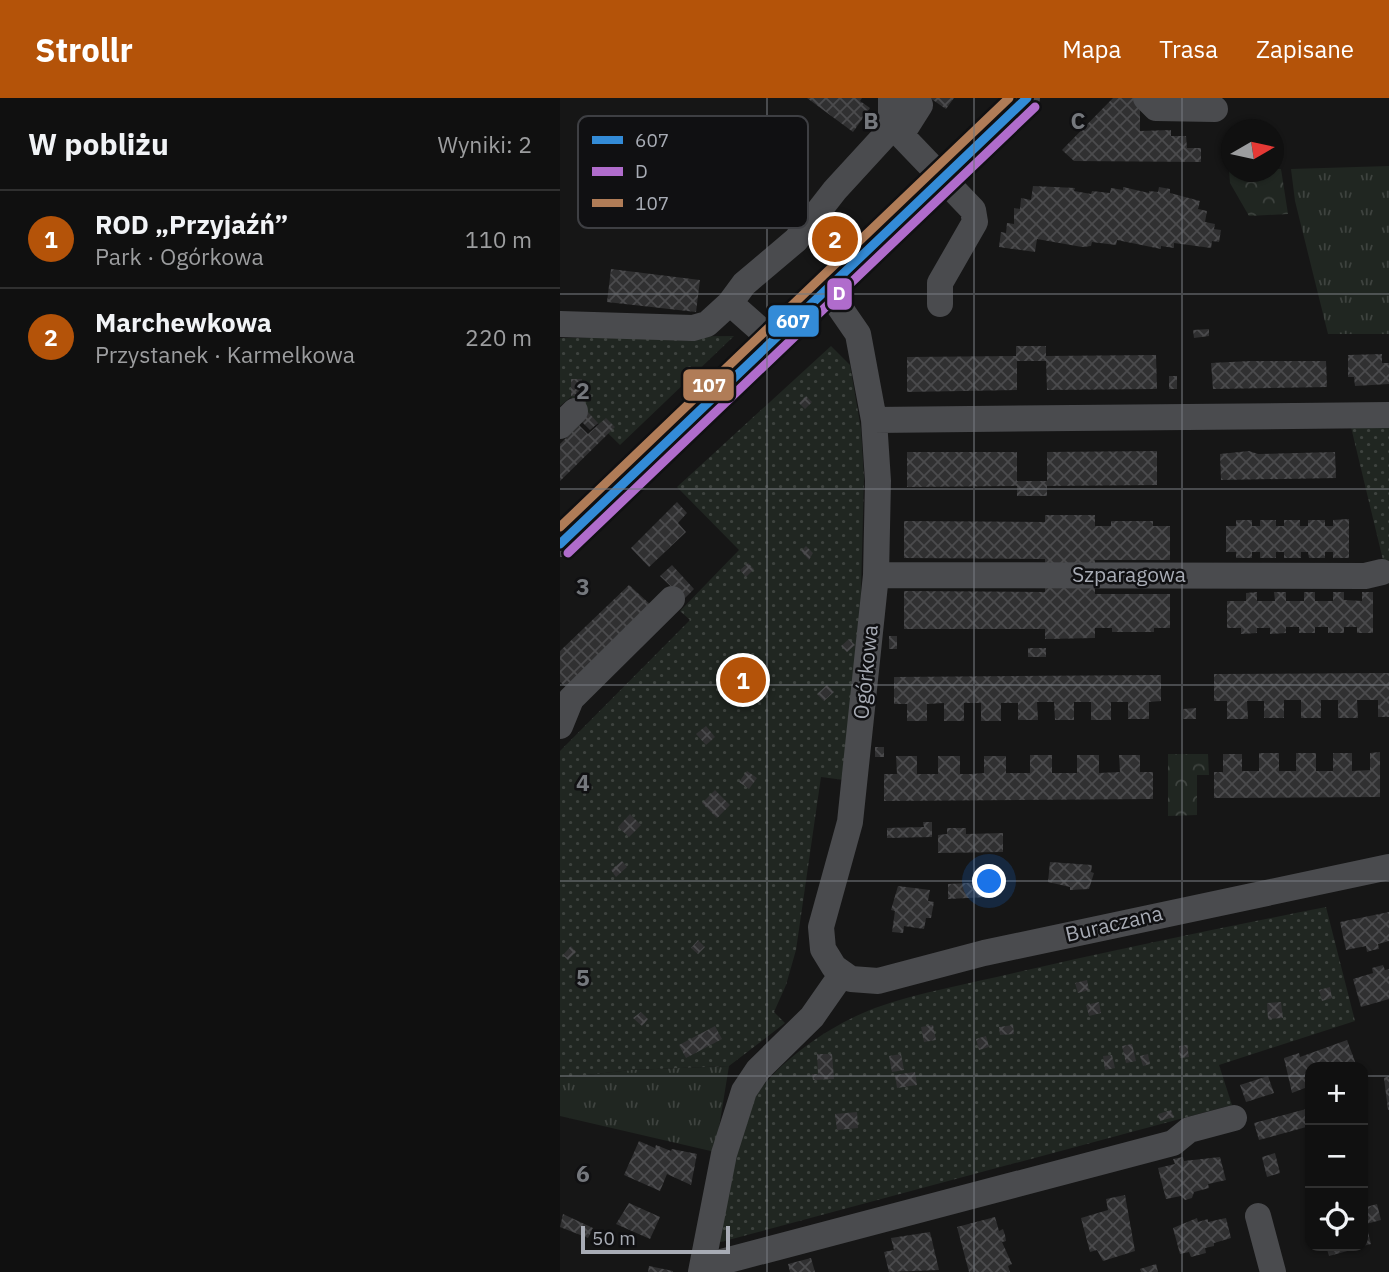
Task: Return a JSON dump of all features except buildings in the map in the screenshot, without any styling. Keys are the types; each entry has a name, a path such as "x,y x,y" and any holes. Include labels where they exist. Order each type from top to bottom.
{"street":[{"path":"891,98 896,132 969,204 975,222 940,283 940,304"},
{"path":"808,225 835,190 896,132 920,105 910,98"},
{"path":"564,533 773,341 938,173 1027,98"},
{"path":"1146,98 1156,108 1215,109"},
{"path":"560,324 693,328 707,324 730,303 744,284 796,240 805,228"},
{"name":"Ogórkowa","path":"827,289 858,334 874,421 876,575 850,822 821,927 823,949 842,974"},
{"path":"730,303 773,341"},
{"path":"874,421 1389,415"},
{"name":"Szparagowa","path":"876,575 1365,576 1382,572"},
{"path":"560,726 572,699 672,599"},
{"name":"Buraczana","path":"842,974 860,981 878,982 1010,947 1389,867"},
{"path":"842,974 793,1038 758,1070 733,1116 702,1269 1173,1143 1188,1130 1234,1118"},
{"path":"1258,1216 1273,1272"}],"green space":[{"path":"1389,166 1389,334 1328,334 1295,201 1291,169"},
{"path":"1283,182 1288,214 1249,216 1230,183"},
{"path":"734,336 620,445 571,397 560,406 560,338"},
{"path":"831,346 850,365 861,429 864,478 860,628 844,780 821,777 796,950 786,985 774,1012 785,1023 729,1066 631,1070 560,1078 560,751 690,620 680,611 739,550 677,487"},
{"path":"1389,422 1389,585 1350,423"},
{"path":"1168,754 1208,754 1209,775 1197,775 1197,815 1168,816"},
{"path":"1326,907 1355,1021 1219,1065 1232,1105 717,1243 732,1161 753,1101 786,1062 814,1040 844,1022 892,1002 927,993"},
{"path":"729,1066 715,1152 560,1116 560,1078 631,1070"}],"transit line":[{"name":"107","path":"560,527 1009,98"},
{"name":"607","path":"560,544 1027,98"},
{"name":"D","path":"568,553 1035,107"}],"place":[{"name":"Marchewkowa","path":"835,239"},
{"name":"ROD „Przyjaźń”","path":"743,680"}]}
